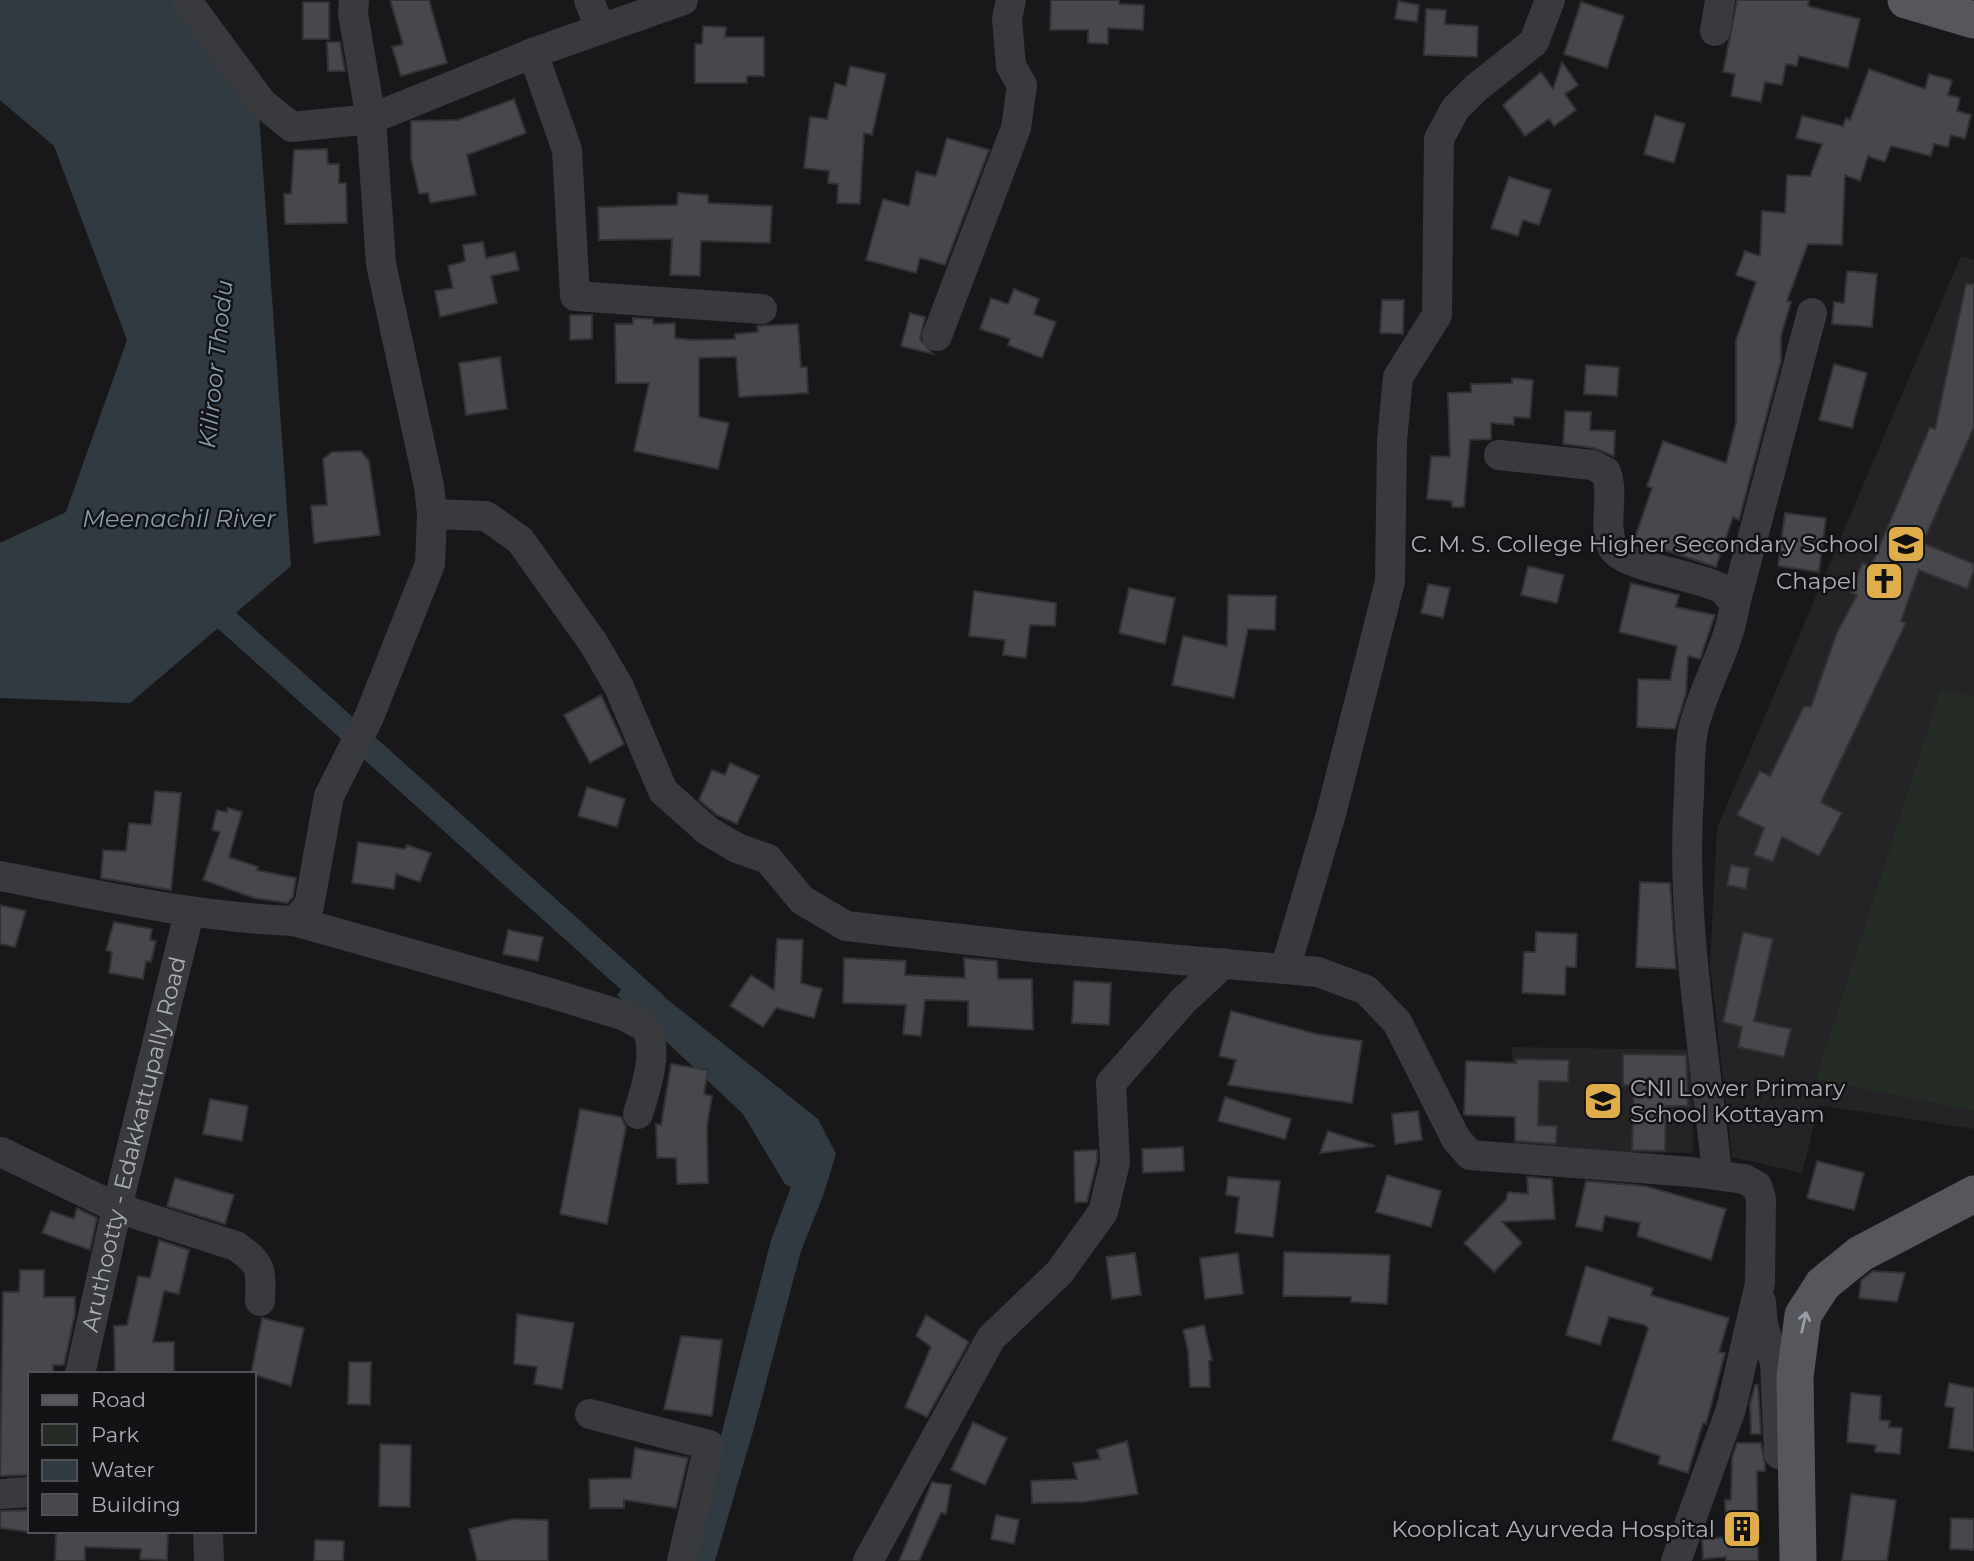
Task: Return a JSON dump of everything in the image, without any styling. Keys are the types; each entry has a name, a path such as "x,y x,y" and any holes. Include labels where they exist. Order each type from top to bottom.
{"main road":[{"path":"1906,0 1974,20"},
{"path":"1797,1548 1795,1377 1803,1315 1824,1284 1860,1254 1974,1194"}],"street":[{"path":"186,0 262,103 292,128 371,119 533,53 683,0"},
{"path":"294,921 309,906 328,796 369,717 430,564 432,514 381,264 371,119 353,14 354,0"},
{"path":"589,0 600,28"},
{"path":"937,336 1016,128 1022,85 1012,66 1007,19 1011,0"},
{"path":"1286,969 1331,814 1390,581 1392,440 1398,377 1437,315 1439,139 1455,109 1534,42 1550,0"},
{"path":"1715,31 1720,0"},
{"path":"533,53 567,150 575,296 762,309"},
{"path":"1717,1175 1709,1087 1692,976 1685,851 1693,730 1732,625 1735,604 1812,313"},
{"path":"1499,455 1592,465 1606,472 1610,482 1610,529 1614,549 1626,561 1663,569 1722,589 1735,604"},
{"path":"432,514 486,516 520,540 594,644 619,687 663,791 708,831 737,848 768,859 802,900 846,926 1032,947 1318,972 1366,990 1396,1022 1456,1139 1470,1155 1717,1175 1744,1179 1756,1186 1761,1199 1760,1283 1763,1325 1775,1363 1780,1483 1797,1548"},
{"path":"0,876 189,913 294,921 625,1016 647,1028 653,1043 649,1075 638,1114"},
{"name":"Aruthootty - Edakkattupally Road","path":"80,1372 117,1208 189,913"},
{"path":"868,1561 991,1338 1059,1273 1103,1212 1115,1163 1111,1083 1183,1001 1224,963"},
{"path":"1,1152 117,1208 236,1246 251,1257 262,1272 260,1301"},
{"path":"1676,1561 1731,1409 1760,1283"},
{"path":"590,1414 709,1446 682,1561"},
{"path":"0,1494 28,1492"},
{"path":"208,1533 209,1561"}],"shaded area":[{"name":"C. M. S. College Higher Secondary School","path":"1961,256 1974,260 1974,1129 1819,1105 1802,1173 1732,1157 1710,965 1717,828"},
{"name":"CNI Lower Primary School Kottayam","path":"1512,1047 1693,1050 1693,1153 1514,1151"}],"green space":[{"path":"1941,689 1974,697 1974,1111 1816,1079"}],"water":[{"name":"Meenachil River","path":"0,0 189,0 259,114 291,566 130,703 0,698 0,543 66,512 127,340 54,146 0,100"},
{"path":"634,973 818,1119 836,1154 801,1251 715,1561 689,1561 771,1240 791,1187 785,1184 743,1114 617,995"}],"building":[{"path":"390,0 429,0 447,63 401,76 392,47 403,44"},
{"path":"1051,0 1119,0 1119,4 1144,5 1143,30 1108,28 1108,44 1088,43 1088,30 1050,30"},
{"path":"1737,0 1809,0 1808,6 1860,19 1848,68 1799,56 1797,66 1786,64 1782,85 1765,82 1761,102 1731,96 1735,74 1723,72"},
{"path":"1398,1 1419,5 1417,22 1395,19"},
{"path":"303,2 329,2 329,39 303,39"},
{"path":"1581,2 1624,16 1607,68 1564,54"},
{"path":"1426,9 1446,10 1445,24 1478,26 1477,57 1424,55"},
{"path":"703,26 726,27 725,37 764,37 764,76 747,76 747,83 695,83 695,44 702,44"},
{"path":"327,42 340,42 345,71 328,71"},
{"path":"1562,62 1578,85 1565,94 1576,110 1554,126 1549,119 1525,136 1503,105 1541,72 1553,89"},
{"path":"850,66 886,74 872,135 864,133 860,204 837,203 838,184 828,183 829,171 804,168 810,117 827,119 835,83 846,86"},
{"path":"1869,69 1925,89 1929,74 1952,80 1948,95 1960,98 1957,111 1971,115 1965,139 1951,135 1948,147 1934,144 1931,156 1891,146 1885,162 1868,156 1860,181 1845,175 1842,245 1808,244 1787,301 1791,302 1781,336 1781,361 1739,520 1733,517 1716,567 1634,540 1652,488 1647,486 1663,441 1726,463 1736,423 1736,340 1756,282 1736,275 1745,251 1760,256 1762,211 1785,213 1787,175 1810,176 1822,144 1796,138 1802,116 1843,126 1846,118 1850,120"},
{"path":"514,99 526,133 467,155 476,195 430,203 428,193 419,194 411,158 411,121 458,120"},
{"path":"1655,115 1685,124 1674,163 1644,154"},
{"path":"947,138 989,150 945,265 920,258 916,273 866,260 883,199 909,206 916,172 936,176"},
{"path":"327,149 328,164 339,164 339,183 346,183 347,223 285,224 284,194 291,194 294,150"},
{"path":"1509,177 1551,190 1539,225 1523,220 1518,236 1491,228"},
{"path":"678,193 708,195 708,203 772,206 770,243 701,241 700,276 670,275 672,239 599,240 598,207 677,205"},
{"path":"483,242 486,258 515,252 519,270 491,276 497,303 440,317 435,291 453,288 448,266 465,261 463,245"},
{"path":"1847,271 1877,274 1872,327 1832,324 1834,302 1844,303"},
{"path":"1966,284 1974,284 1974,427 1923,543 1974,564 1974,571 1967,589 1919,570 1901,621 1906,623 1821,802 1842,813 1819,856 1782,837 1773,862 1754,855 1764,828 1737,815 1760,771 1770,776 1804,706 1811,707 1837,632 1857,595 1851,593 1862,563 1871,566 1930,427 1935,429"},
{"path":"1014,289 1039,299 1034,314 1056,322 1042,358 1008,345 1010,339 980,329 991,298 1008,304"},
{"path":"1382,300 1404,300 1403,334 1380,333"},
{"path":"910,313 925,317 920,339 933,354 901,346"},
{"path":"570,315 592,315 592,339 570,340"},
{"path":"633,318 653,319 653,324 675,323 675,338 692,340 735,339 735,334 758,332 757,326 798,324 801,367 807,367 808,393 739,397 736,357 699,358 699,417 729,423 718,469 634,451 649,383 616,383 615,324 633,324"},
{"path":"500,357 507,409 466,415 459,363"},
{"path":"1834,364 1867,373 1852,428 1819,420"},
{"path":"1586,365 1619,367 1617,396 1584,394"},
{"path":"1512,378 1533,380 1530,418 1514,417 1514,425 1491,423 1491,439 1470,440 1464,507 1452,507 1452,501 1427,499 1431,456 1450,457 1448,393 1471,392 1471,384 1512,383"},
{"path":"1565,411 1591,412 1590,430 1615,431 1614,456 1594,448 1563,444"},
{"path":"361,451 369,461 380,535 314,543 311,506 327,505 323,459 332,452"},
{"path":"1785,513 1826,518 1819,572 1778,566"},
{"path":"1528,566 1564,575 1557,603 1521,595"},
{"path":"1631,583 1679,595 1676,607 1715,615 1700,659 1688,656 1686,693 1675,729 1637,727 1638,679 1670,680 1677,646 1619,632"},
{"path":"1428,584 1450,588 1443,618 1421,613"},
{"path":"1129,588 1175,598 1165,644 1119,633"},
{"path":"974,591 1056,603 1055,626 1030,625 1026,658 1003,655 1005,640 969,636"},
{"path":"1228,595 1276,596 1275,630 1248,629 1234,698 1172,685 1183,636 1227,646"},
{"path":"601,695 624,744 590,763 564,715"},
{"path":"730,763 759,776 737,824 717,815 699,800 712,770 725,775"},
{"path":"587,787 625,799 617,827 578,816"},
{"path":"155,791 181,793 171,890 101,878 103,850 126,851 129,823 151,825"},
{"path":"228,808 242,812 229,857 258,867 257,870 296,878 293,897 287,903 254,898 203,880 220,832 212,830 217,810 227,812"},
{"path":"358,842 405,849 407,845 431,853 420,882 396,874 394,889 352,883"},
{"path":"1731,865 1749,868 1746,889 1727,885"},
{"path":"1640,882 1670,883 1676,969 1636,967"},
{"path":"0,905 26,911 15,947 0,944"},
{"path":"114,922 152,929 150,940 156,941 151,962 146,961 143,979 109,973 112,952 106,950"},
{"path":"508,930 543,937 538,961 503,954"},
{"path":"1536,932 1577,934 1576,967 1566,967 1565,995 1522,993 1524,952 1535,952"},
{"path":"1743,932 1773,939 1754,1021 1791,1029 1784,1057 1738,1047 1742,1027 1723,1022"},
{"path":"777,939 803,940 801,983 822,989 814,1018 776,1008 763,1027 730,1006 751,975 774,990"},
{"path":"844,958 906,961 905,975 965,978 964,958 997,961 998,979 1032,979 1033,1030 968,1026 968,1001 925,1000 921,1036 903,1034 906,1005 843,1003"},
{"path":"1074,981 1111,983 1109,1025 1072,1023"},
{"path":"1231,1011 1317,1034 1362,1041 1352,1103 1228,1085 1236,1060 1219,1056"},
{"path":"1623,1054 1686,1055 1688,1106 1666,1106 1665,1151 1632,1150 1634,1085 1623,1085"},
{"path":"1516,1059 1569,1060 1568,1082 1539,1081 1538,1125 1557,1126 1556,1144 1515,1141 1515,1117 1464,1115 1466,1061 1516,1063"},
{"path":"671,1064 708,1070 704,1094 712,1096 707,1126 708,1183 677,1184 676,1158 657,1158 656,1124 661,1125"},
{"path":"1225,1097 1291,1119 1285,1139 1218,1121"},
{"path":"210,1099 248,1106 242,1141 203,1134"},
{"path":"580,1109 621,1117 626,1127 607,1224 560,1214"},
{"path":"1418,1111 1422,1140 1395,1144 1392,1114"},
{"path":"1328,1131 1375,1146 1320,1153"},
{"path":"1183,1147 1184,1171 1143,1173 1142,1149"},
{"path":"1097,1150 1087,1202 1075,1202 1074,1151"},
{"path":"1817,1161 1864,1173 1854,1210 1807,1198"},
{"path":"1387,1175 1441,1191 1431,1227 1376,1212"},
{"path":"1228,1177 1280,1181 1273,1237 1235,1233 1239,1197 1226,1195"},
{"path":"1527,1177 1552,1179 1555,1219 1502,1222 1522,1243 1494,1272 1464,1243 1506,1200 1508,1192 1528,1194"},
{"path":"175,1178 234,1195 225,1224 167,1206"},
{"path":"1586,1181 1645,1186 1726,1209 1711,1260 1637,1236 1640,1223 1605,1216 1602,1231 1576,1226"},
{"path":"77,1208 97,1218 90,1250 42,1233 51,1211 74,1219"},
{"path":"159,1240 189,1250 179,1294 164,1291 153,1342 174,1342 174,1372 115,1372 114,1326 127,1325 138,1276 150,1278"},
{"path":"1284,1252 1390,1255 1387,1304 1351,1302 1351,1297 1283,1296"},
{"path":"1135,1253 1141,1295 1112,1299 1106,1257"},
{"path":"1238,1253 1243,1294 1205,1299 1200,1258"},
{"path":"1586,1266 1653,1288 1651,1295 1729,1318 1719,1352 1725,1353 1706,1424 1703,1423 1688,1473 1658,1464 1660,1456 1612,1440 1648,1329 1645,1325 1609,1317 1600,1345 1566,1335"},
{"path":"20,1270 44,1270 44,1297 75,1297 75,1314 64,1365 53,1365 53,1372 28,1372 28,1475 0,1476 3,1292 19,1292"},
{"path":"1873,1271 1905,1273 1897,1302 1859,1298 1861,1280"},
{"path":"517,1314 574,1323 562,1389 534,1384 537,1367 514,1364"},
{"path":"926,1315 969,1342 927,1417 905,1407 931,1347 916,1336"},
{"path":"262,1318 304,1328 291,1386 251,1372"},
{"path":"1204,1325 1212,1360 1209,1361 1210,1387 1190,1387 1188,1351 1183,1330"},
{"path":"681,1336 722,1340 712,1416 664,1409"},
{"path":"349,1362 371,1362 370,1405 348,1404"},
{"path":"1949,1383 1974,1388 1974,1451 1949,1448 1954,1408 1945,1406"},
{"path":"1755,1385 1758,1385 1761,1434 1751,1434 1750,1404"},
{"path":"1851,1393 1881,1396 1880,1420 1890,1421 1889,1427 1902,1428 1900,1454 1875,1452 1876,1445 1847,1442"},
{"path":"973,1422 1007,1438 985,1485 951,1470"},
{"path":"1127,1441 1138,1494 1084,1502 1032,1503 1031,1481 1077,1479 1073,1463 1100,1459 1097,1450"},
{"path":"1737,1443 1761,1443 1765,1464 1765,1471 1757,1471 1758,1561 1726,1561 1726,1557 1703,1559 1702,1539 1726,1537 1725,1500 1731,1500 1732,1458"},
{"path":"380,1444 411,1445 410,1507 379,1506"},
{"path":"635,1448 688,1458 676,1508 624,1500 624,1508 590,1508 589,1479 631,1478"},
{"path":"932,1482 951,1485 946,1514 941,1513 919,1561 899,1561"},
{"path":"1851,1494 1896,1500 1887,1561 1842,1561"},
{"path":"28,1510 28,1532 0,1528 0,1511"},
{"path":"996,1515 1019,1520 1014,1544 991,1539"},
{"path":"1951,1518 1974,1519 1974,1550 1950,1549"},
{"path":"513,1519 548,1520 548,1561 477,1561 469,1529"},
{"path":"56,1533 168,1533 167,1560 140,1559 141,1549 85,1547 85,1561 55,1561"},
{"path":"315,1540 344,1541 343,1561 314,1561"}],"waterway":[{"path":"204,600 654,1003"}],"place":[{"name":"C. M. S. College Higher Secondary School","path":"1906,544"},
{"name":"Chapel","path":"1884,581"},
{"name":"CNI Lower Primary School Kottayam","path":"1603,1101"},
{"name":"Kooplicat Ayurveda Hospital","path":"1742,1529"}],"water label":[{"name":"Kiliroor Thodu","path":"216,364"}]}
